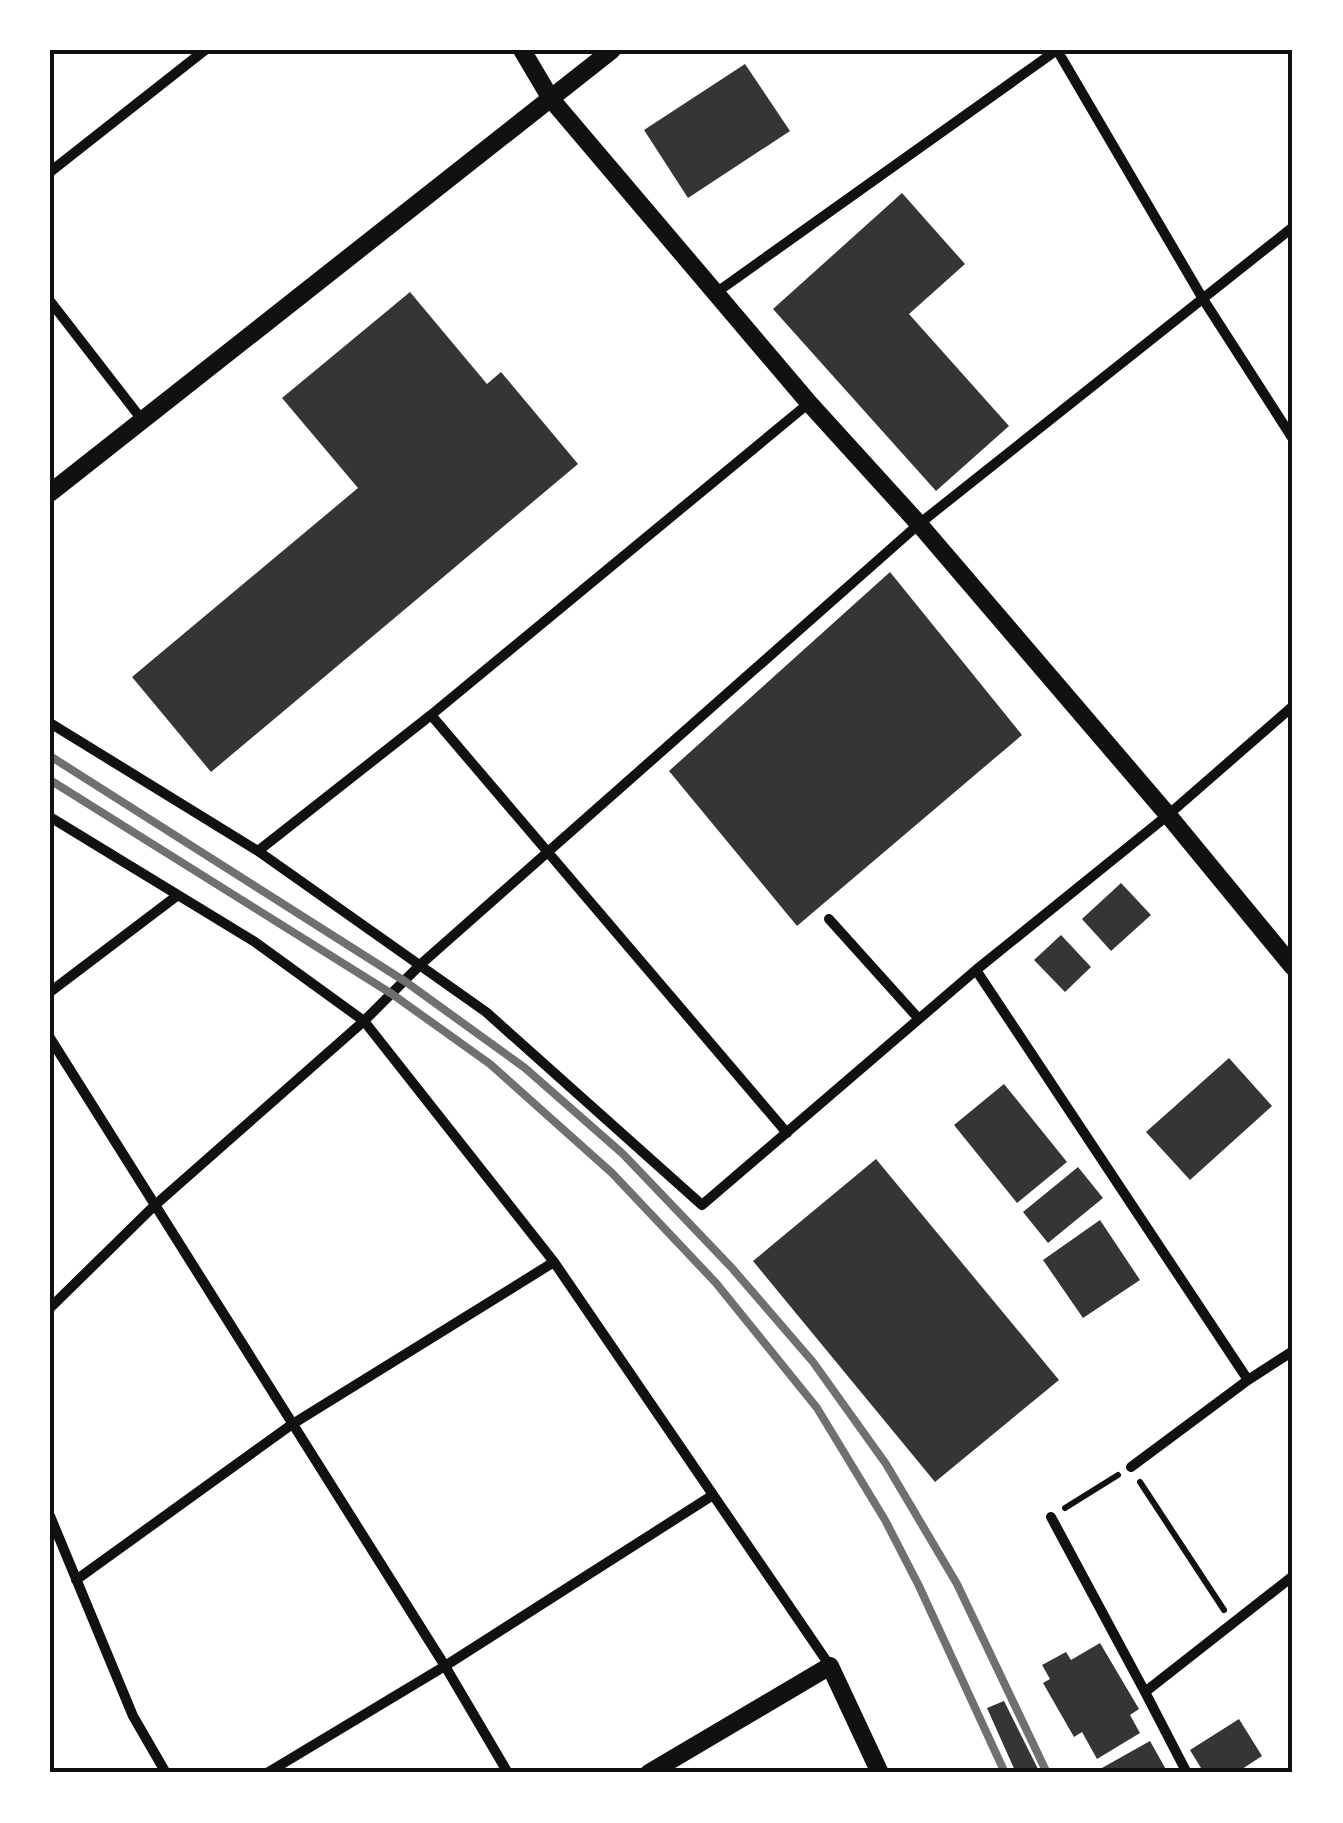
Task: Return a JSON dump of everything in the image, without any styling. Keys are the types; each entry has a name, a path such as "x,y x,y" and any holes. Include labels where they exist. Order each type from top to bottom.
{"street":[{"path":"50,172 205,50"},
{"path":"522,50 551,99 809,403 919,524 1168,815 1293,967"},
{"path":"50,494 612,50"},
{"path":"717,292 1057,50 1203,298 1293,438"},
{"path":"50,1308 154,1206 364,1021 421,964 919,524 1293,227"},
{"path":"50,301 144,422"},
{"path":"258,850 430,715 809,403"},
{"path":"50,723 258,850 486,1012 702,1205 1293,706"},
{"path":"430,715 786,1133"},
{"path":"50,817 255,942 364,1021 554,1262 830,1666 880,1773"},
{"path":"50,992 178,895"},
{"path":"829,919 919,1019"},
{"path":"976,970 1248,1380"},
{"path":"50,1038 445,1666 508,1773"},
{"path":"76,1580 291,1425 554,1262"},
{"path":"1130,1467 1248,1380 1293,1352"},
{"path":"267,1773 445,1666 712,1495"},
{"path":"50,1516 133,1716 166,1773"},
{"path":"1051,1517 1186,1773"},
{"path":"1145,1692 1293,1576"},
{"path":"649,1773 830,1666"}],"path":[{"path":"1051,1517 1130,1467 1232,1623"}],"building":[{"path":"745,64 790,131 688,198 644,130"},
{"path":"902,193 965,264 909,314 1009,426 936,491 773,309"},
{"path":"410,292 487,384 501,372 578,464 211,772 132,677 358,488 282,398"},
{"path":"890,572 1022,735 797,926 669,771"},
{"path":"1121,883 1151,915 1111,951 1082,919"},
{"path":"1061,935 1091,967 1065,992 1034,960"},
{"path":"1229,1058 1272,1106 1190,1180 1146,1132"},
{"path":"1004,1084 1067,1162 1017,1203 954,1125"},
{"path":"876,1159 1059,1380 935,1482 753,1261"},
{"path":"1078,1167 1103,1198 1048,1243 1023,1212"},
{"path":"1100,1220 1140,1280 1083,1318 1043,1260"},
{"path":"1100,1643 1139,1709 1130,1715 1140,1733 1097,1759 1082,1732 1074,1737 1043,1683 1050,1679 1042,1665 1066,1652 1071,1660"},
{"path":"1004,1701 1040,1773 1016,1773 987,1708"},
{"path":"1239,1719 1262,1756 1236,1773 1204,1773 1190,1750"},
{"path":"1150,1741 1168,1773 1093,1773"}],"railway":[{"path":"50,756 406,982 525,1068 623,1154 731,1267 813,1362 886,1464 957,1584 1047,1773"},
{"path":"50,780 392,994 490,1064 612,1173 716,1283 817,1408 885,1520 919,1586 1005,1773"}]}
